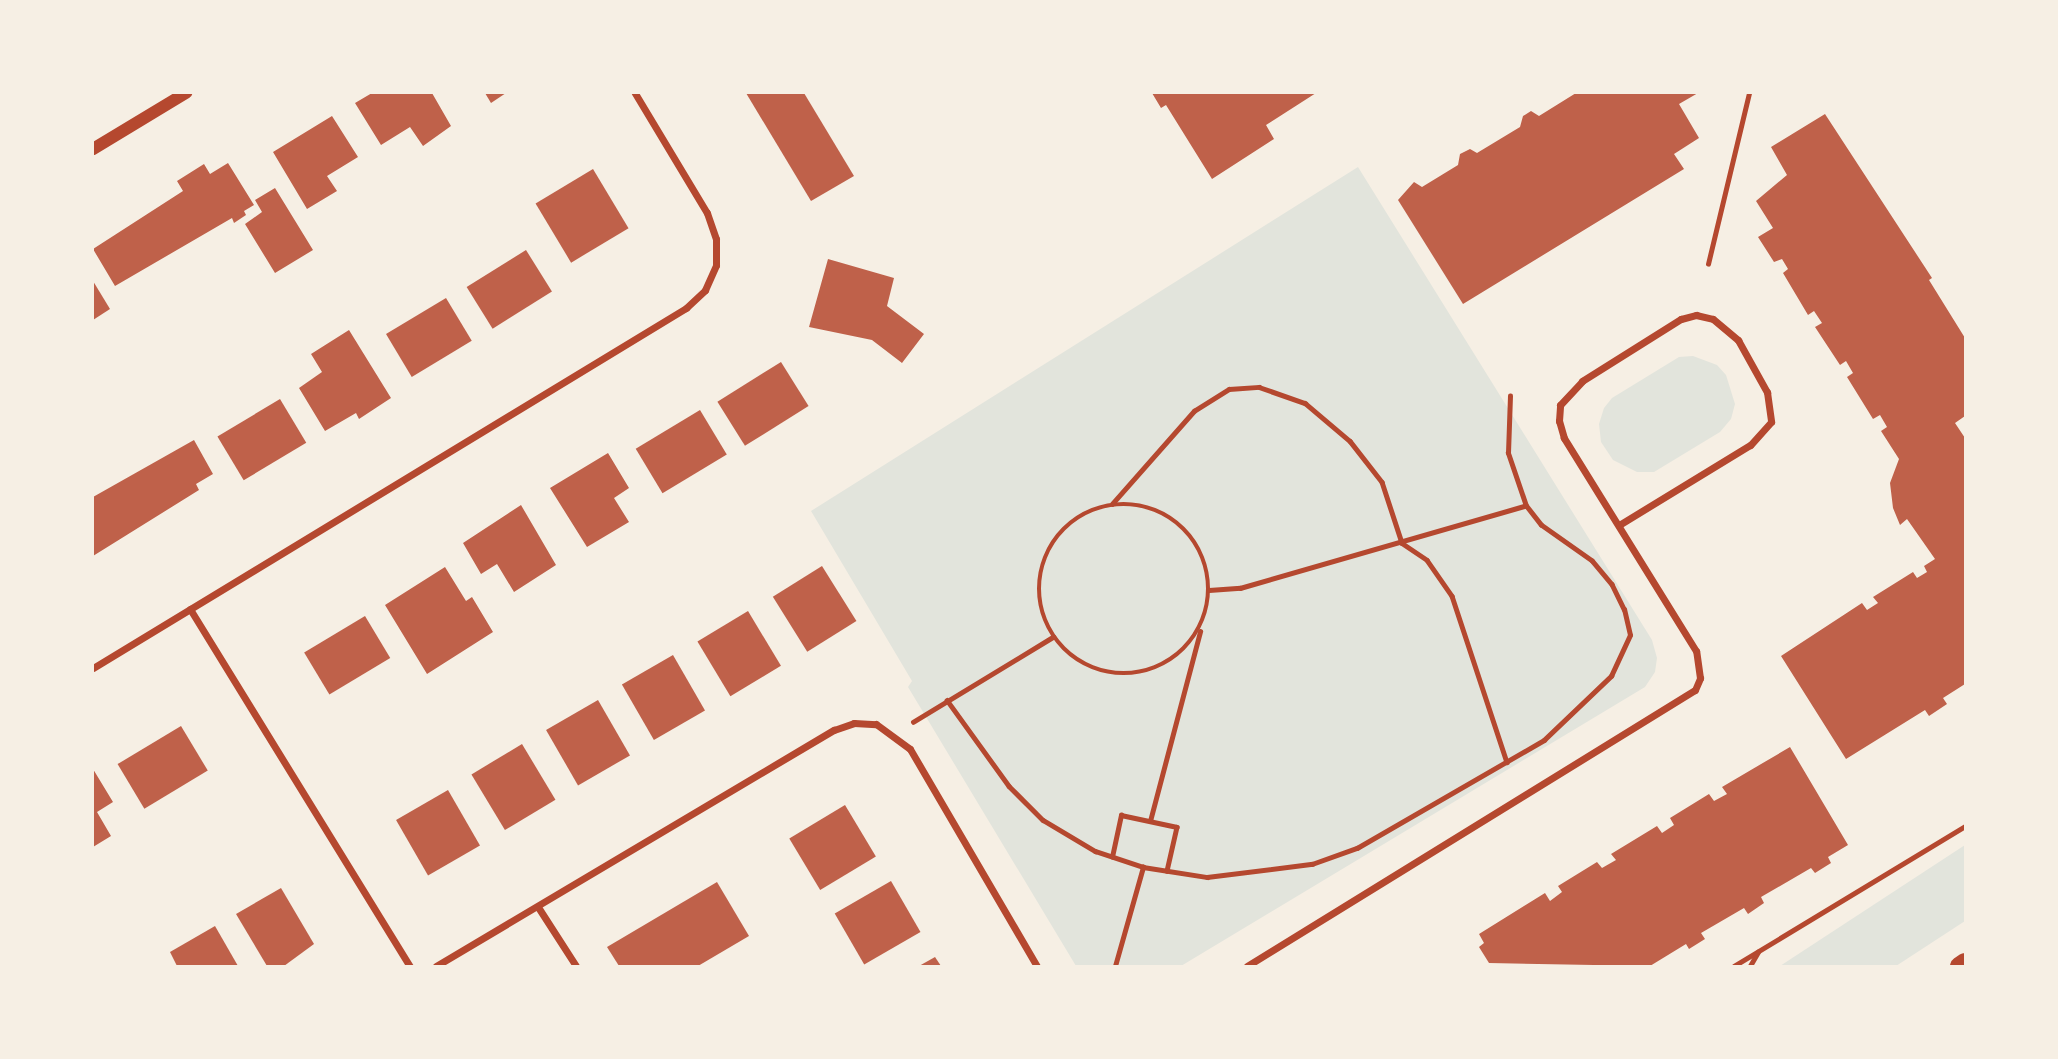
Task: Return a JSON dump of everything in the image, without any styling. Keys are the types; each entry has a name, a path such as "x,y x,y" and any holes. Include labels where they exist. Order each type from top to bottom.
{"main road":[{"path":"1959,966 1965,962"}],"street":[{"path":"93,149 186,93"},
{"path":"93,668 686,307 705,290 716,265 716,239 707,213 635,93"},
{"path":"1247,966 1695,690 1700,678 1696,651 1564,438 1559,421 1560,405 1582,381 1681,319 1696,315 1713,318 1738,340 1767,393 1771,422 1751,445 1619,525"},
{"path":"190,609 410,966"},
{"path":"436,966 834,730 854,723 876,724 894,734 910,749 1037,966"},
{"path":"538,907 576,966"}],"path":[{"path":"1708,264 1749,93"},
{"path":"1112,504 1194,411 1229,389 1259,387 1305,403 1350,441 1382,482 1402,543 1427,560 1452,596 1507,762"},
{"path":"947,700 1009,786 1043,820 1067,837 1143,867 1207,877 1312,864 1398,827 1544,740 1611,676 1630,635 1612,585 1592,561 1541,525 1526,506 1508,453 1510,396"},
{"path":"1150,821 1201,627 1209,590 1208,569 1196,542 1179,522 1155,508 1112,504 1077,517 1057,535 1044,559 1039,586 1042,613 1053,637 1074,658 1100,671 1130,674 1159,668 1183,651 1201,627"},
{"path":"1209,590 1240,587 1526,506"},
{"path":"894,734 1053,637"},
{"path":"1112,857 1121,815 1177,827 1167,870"},
{"path":"1734,966 1965,826"},
{"path":"1115,966 1143,867"},
{"path":"1750,966 1759,951"}],"shaded area":[{"path":"1358,167 1652,640 1657,658 1655,672 1645,687 1181,966 1076,966 908,687 912,681 811,511"},
{"path":"1693,356 1717,365 1726,375 1735,404 1731,419 1720,432 1654,472 1637,472 1613,460 1601,442 1599,424 1604,408 1612,398 1679,357"},
{"path":"1965,845 1965,921 1896,966 1780,966"}],"building":[{"path":"372,93 432,93 451,126 423,146 410,127 381,145 355,103"},
{"path":"485,93 506,93 491,103"},
{"path":"746,93 804,93 854,176 811,201"},
{"path":"1152,93 1316,93 1266,125 1274,139 1212,179 1166,105 1161,108"},
{"path":"1576,93 1698,93 1679,104 1699,138 1674,154 1684,169 1463,304 1398,200 1414,182 1422,187 1458,165 1460,154 1470,149 1477,153 1520,127 1523,116 1531,111 1539,116"},
{"path":"1825,114 1932,278 1929,280 1965,338 1965,416 1955,423 1965,438 1965,684 1943,698 1947,704 1929,716 1925,710 1846,759 1781,656 1862,603 1867,610 1878,603 1873,597 1913,572 1917,578 1927,572 1924,566 1935,559 1907,519 1900,525 1893,508 1890,483 1899,459 1881,431 1887,427 1880,415 1873,419 1847,377 1853,373 1846,361 1840,365 1815,327 1822,323 1814,311 1808,315 1783,273 1788,269 1782,259 1774,262 1758,237 1773,228 1756,201 1787,175 1771,147"},
{"path":"332,116 358,157 327,176 337,191 307,209 273,152"},
{"path":"228,163 254,205 244,211 246,215 234,223 232,218 115,286 93,249 183,191 177,181 204,164 210,174"},
{"path":"593,169 629,228 571,263 536,204"},
{"path":"275,188 313,250 275,273 245,224 262,212 255,200"},
{"path":"526,250 552,292 493,329 467,287"},
{"path":"828,259 894,278 887,306 924,334 902,363 872,340 809,327"},
{"path":"93,281 110,309 93,320"},
{"path":"446,298 472,341 412,377 386,334"},
{"path":"349,330 391,398 359,419 356,413 325,431 299,388 322,372 311,354"},
{"path":"781,362 809,406 745,446 717,402"},
{"path":"280,399 306,443 244,480 217,437"},
{"path":"700,410 727,455 662,493 636,449"},
{"path":"194,440 213,474 196,484 199,490 93,556 93,497"},
{"path":"608,453 629,488 614,498 629,522 587,547 550,488"},
{"path":"521,505 556,565 514,592 497,564 481,574 463,543"},
{"path":"822,566 856,621 807,652 773,597"},
{"path":"445,567 466,601 472,597 493,632 427,674 385,605"},
{"path":"748,611 781,666 730,696 697,641"},
{"path":"365,616 390,658 329,695 304,653"},
{"path":"673,655 705,710 654,740 622,684"},
{"path":"598,700 630,755 578,785 546,730"},
{"path":"181,726 208,771 144,809 118,764"},
{"path":"522,744 555,800 505,830 471,774"},
{"path":"1790,747 1848,845 1828,857 1831,863 1815,873 1811,868 1761,897 1764,903 1748,914 1744,908 1701,933 1705,939 1689,949 1686,944 1650,966 1489,963 1479,947 1484,943 1479,934 1545,893 1550,901 1562,892 1558,886 1597,862 1602,868 1616,860 1611,854 1657,826 1662,833 1674,825 1670,818 1709,794 1714,801 1727,794 1722,787"},
{"path":"93,769 113,802 97,812 111,836 93,847"},
{"path":"448,790 480,845 428,875 396,820"},
{"path":"845,805 876,856 820,890 789,838"},
{"path":"891,881 920,932 864,965 835,914"},
{"path":"717,882 749,936 698,966 619,966 607,947"},
{"path":"281,888 314,944 284,966 267,966 236,914"},
{"path":"215,926 238,966 177,966 170,952"},
{"path":"935,957 941,966 919,966"}]}
